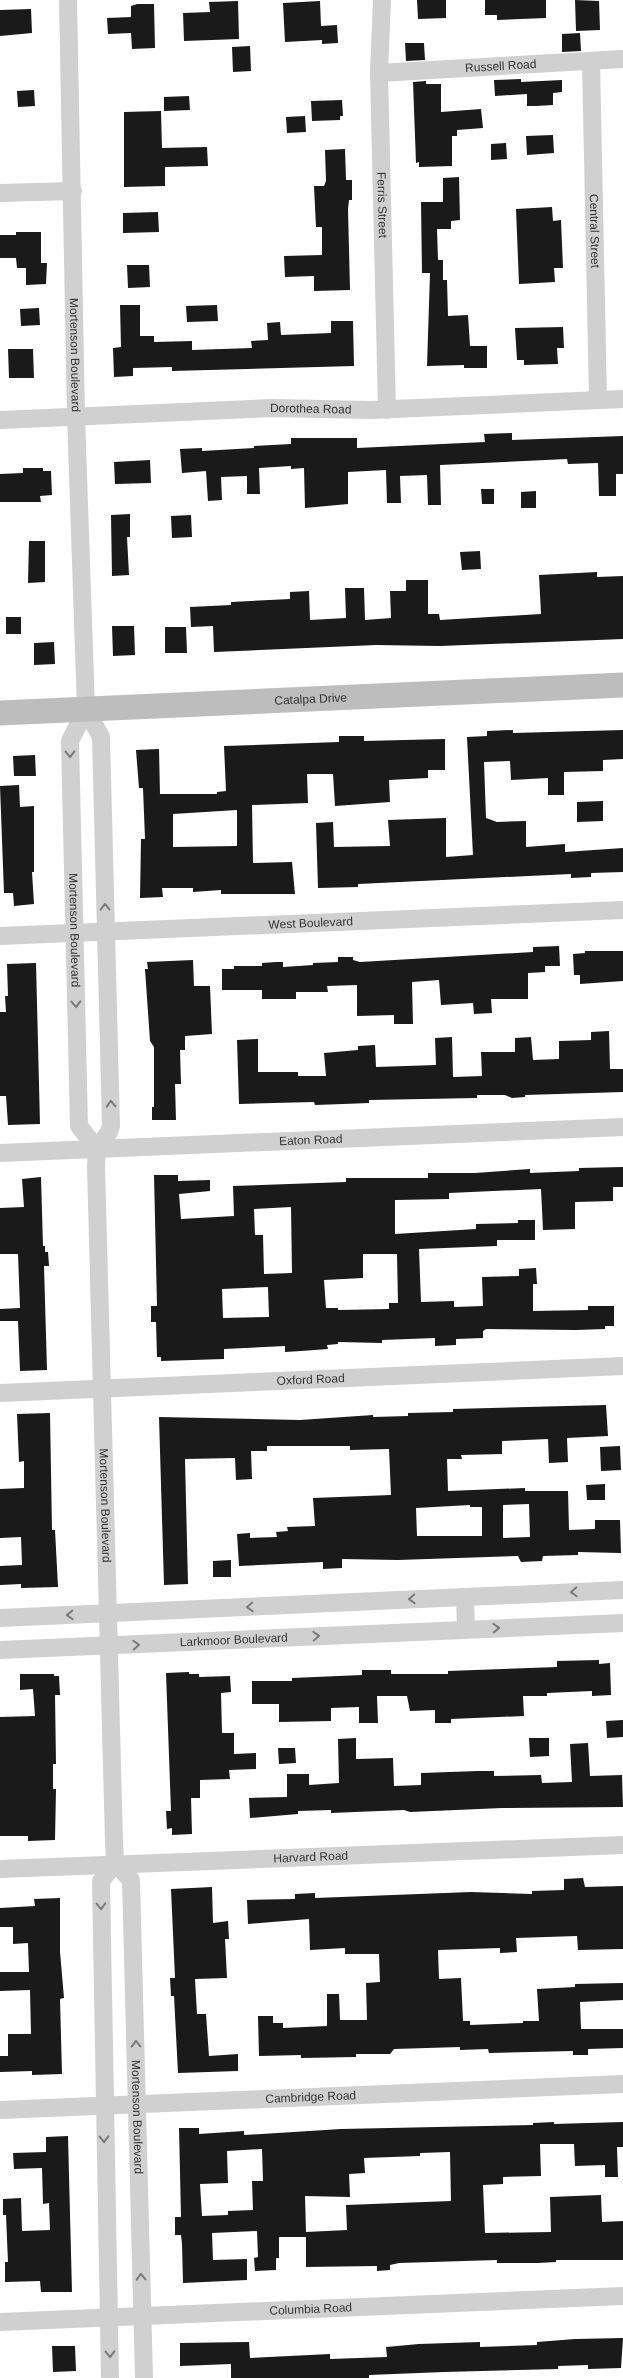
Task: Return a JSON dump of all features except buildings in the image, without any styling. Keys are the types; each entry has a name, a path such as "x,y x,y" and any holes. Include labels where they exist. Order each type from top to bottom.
{"street":[{"name":"Mortenson Boulevard","path":"68,0 76,416 86,709 101,738 111,1126 97,1149 108,1646 115,1863 131,1880 144,2378"},
{"name":"Ferris Street","path":"382,0 379,73 387,410"},
{"name":"Russell Road","path":"379,73 623,59"},
{"name":"Central Street","path":"591,61 598,400"},
{"path":"0,193 73,191"},
{"name":"Dorothea Road","path":"0,420 272,408 387,410 623,399"},
{"name":"Catalpa Drive","path":"0,713 623,685"},
{"name":"Mortenson Boulevard","path":"86,709 70,741 74,933 79,1126 97,1149"},
{"name":"West Boulevard","path":"0,936 623,910"},
{"name":"Eaton Road","path":"0,1153 623,1127"},
{"name":"Oxford Road","path":"0,1393 623,1366"},
{"path":"0,1618 623,1590"},
{"path":"465,1597 466,1629"},
{"name":"Larkmoor Boulevard","path":"0,1650 623,1623"},
{"name":"Harvard Road","path":"0,1869 115,1863 317,1858 623,1845"},
{"path":"110,2378 101,1881 115,1863"},
{"name":"Cambridge Road","path":"0,2110 623,2084"},
{"name":"Columbia Road","path":"0,2322 623,2296"}]}
